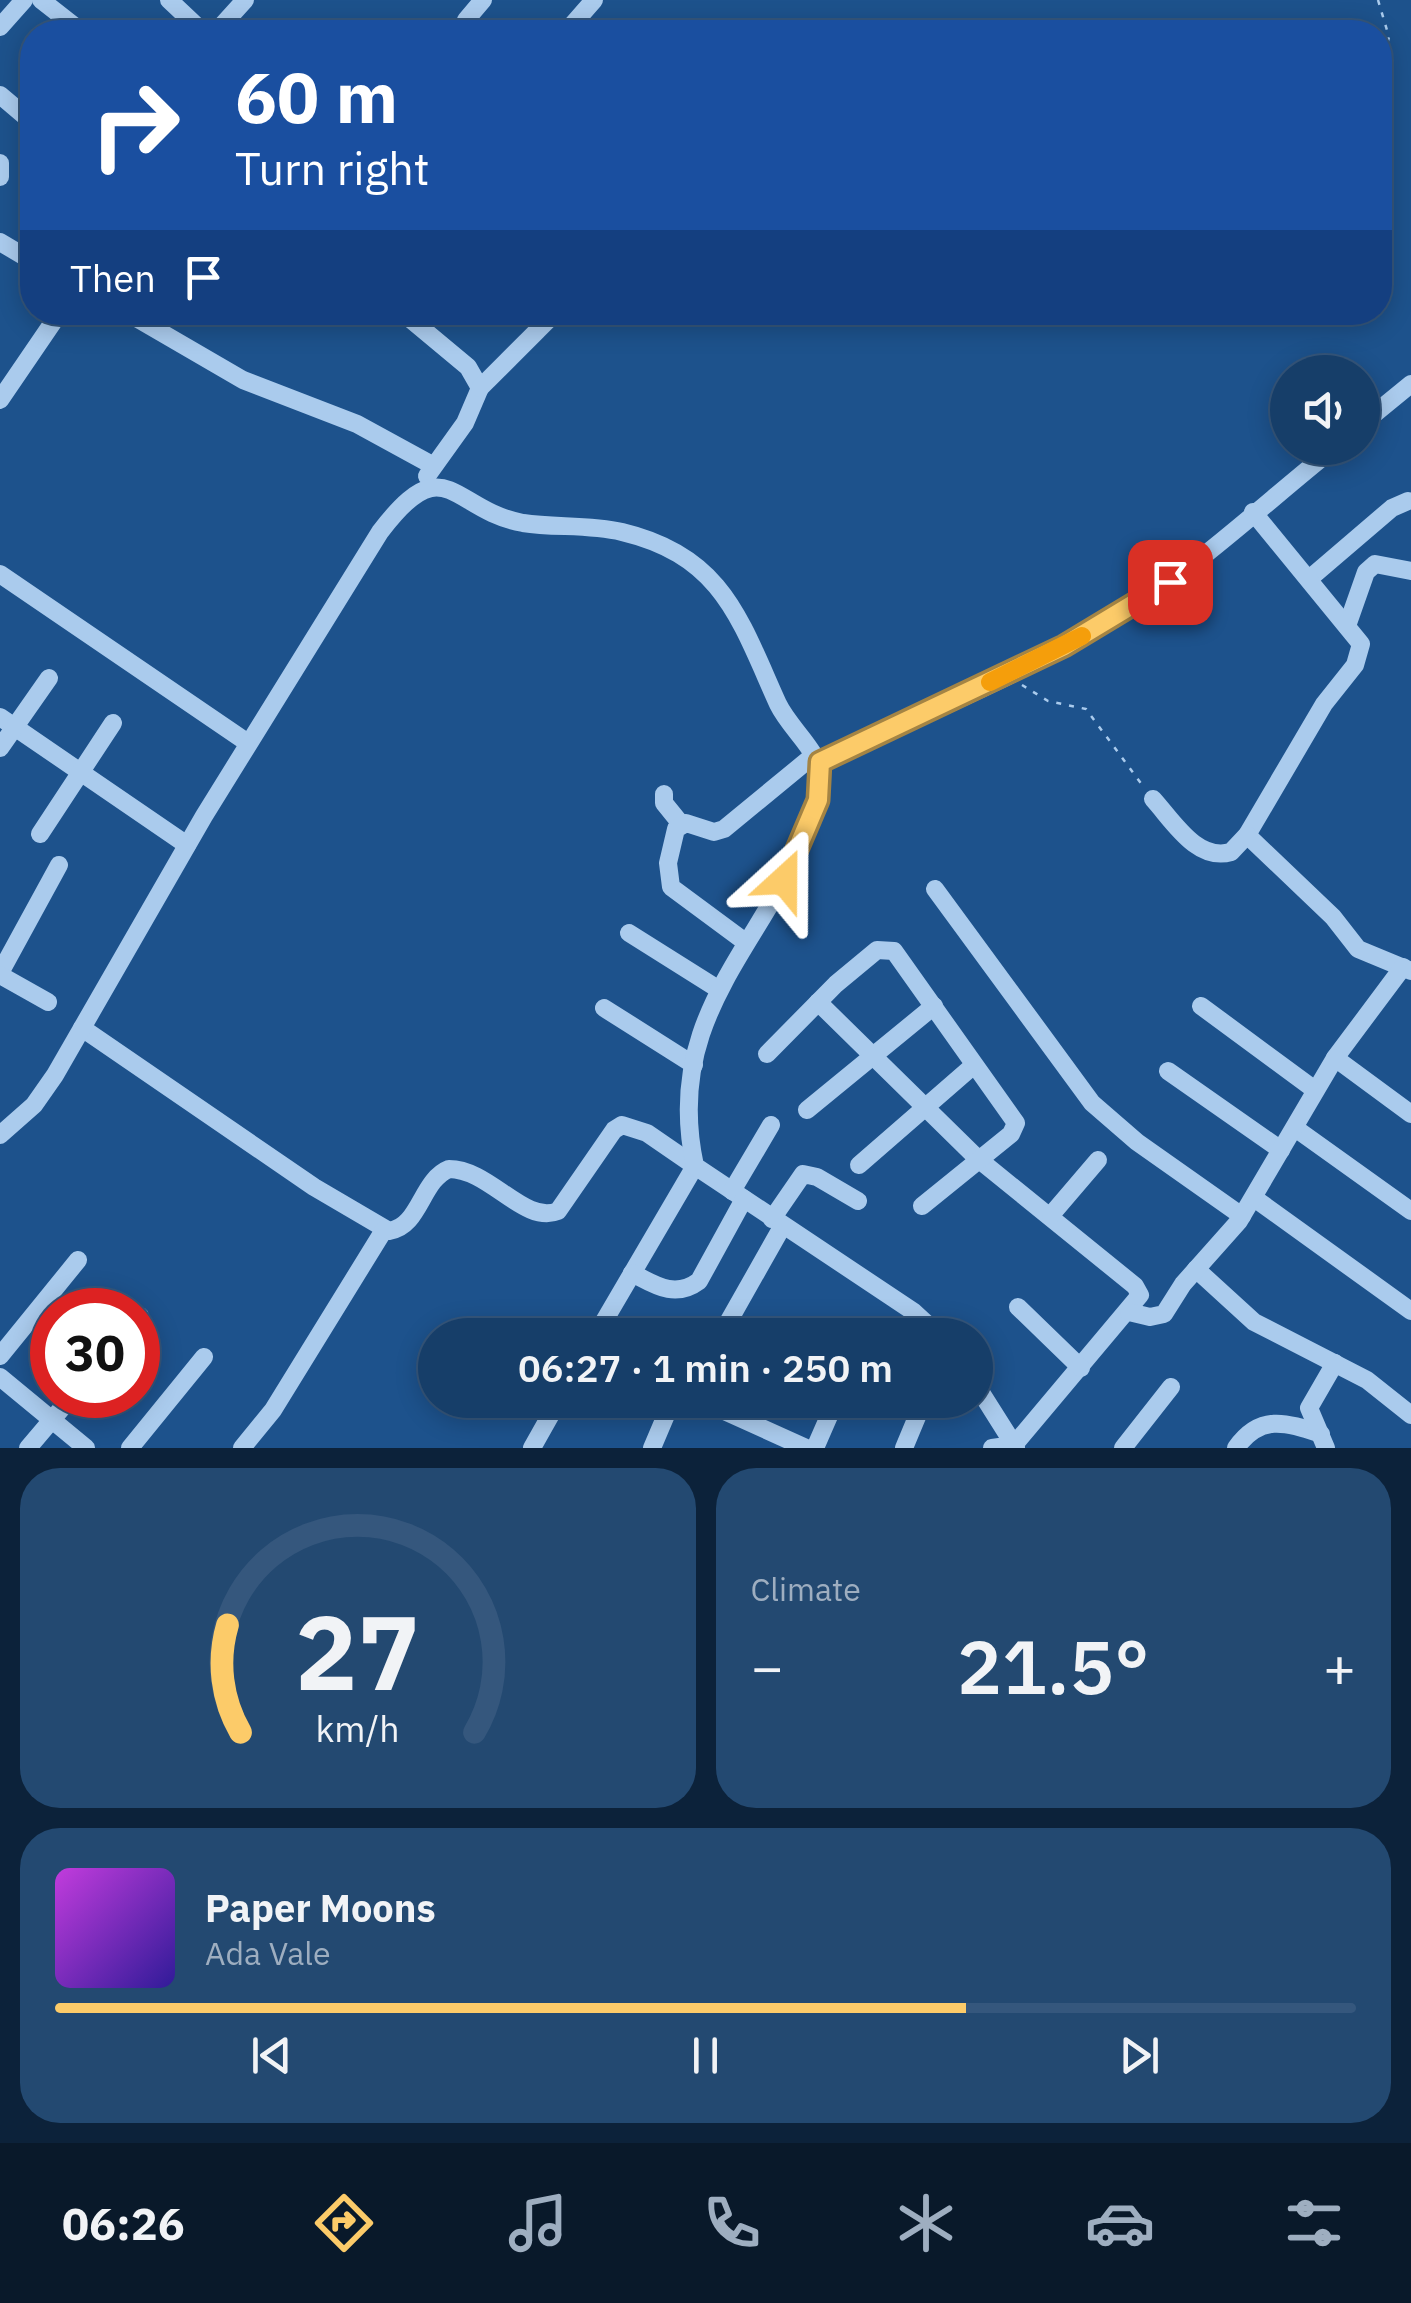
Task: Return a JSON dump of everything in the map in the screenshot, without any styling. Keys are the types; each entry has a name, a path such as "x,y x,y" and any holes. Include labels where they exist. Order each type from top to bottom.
{"street":[{"path":"0,27 24,0"},
{"path":"40,0 66,20"},
{"path":"169,0 190,20"},
{"path":"227,20 245,0"},
{"path":"466,20 484,0"},
{"path":"576,20 594,0"},
{"path":"0,95 20,112"},
{"path":"0,163 0,177"},
{"path":"0,400 51,325"},
{"path":"149,325 244,380 358,424 432,465"},
{"path":"421,325 468,368 480,388"},
{"path":"0,1135 34,1105 248,743 380,532 395,512 425,488 432,465 465,423 480,388 540,325"},
{"path":"1380,409 1411,384"},
{"path":"664,794 664,803 681,824 714,832 724,828 817,759 1011,672 1157,590 1312,465"},
{"path":"425,488 447,488 500,516 525,523 622,532 692,561 714,581 739,614 780,707 817,759 818,800 796,855 768,910 744,940 718,988 694,1065 685,1110 694,1166 606,1318"},
{"path":"1308,579 1392,508 1408,501"},
{"path":"1153,799 1190,840 1207,852 1232,852 1248,835 1268,792 1354,664 1360,644 1253,512"},
{"path":"1360,537 1374,564"},
{"path":"1374,564 1411,571"},
{"path":"1348,626 1366,572 1374,564"},
{"path":"0,574 248,743"},
{"path":"0,748 8,722 49,678"},
{"path":"8,722 187,845"},
{"path":"40,834 113,723"},
{"path":"681,824 670,851 671,888 744,940"},
{"path":"1129,1312 1150,1317 1164,1314 1242,1216 1335,1058 1407,969 1358,949 1333,918 1248,835"},
{"path":"48,1002 0,974 60,865"},
{"path":"935,889 1092,1103 1138,1142 1242,1216"},
{"path":"630,933 718,988"},
{"path":"767,1054 877,950 888,948 1016,1122 1011,1134 976,1158 922,1206"},
{"path":"818,1002 923,1110 976,1158 1052,1215 1135,1286 1140,1295 1015,1446 992,1448"},
{"path":"807,1110 934,1006"},
{"path":"1201,1006 1314,1090"},
{"path":"604,1008 694,1065"},
{"path":"82,1028 314,1187 384,1230 397,1230 406,1223 428,1188 449,1169 483,1177 530,1211 547,1216 558,1211 603,1141 622,1125 647,1133 918,1318"},
{"path":"1335,1058 1408,1104"},
{"path":"859,1166 974,1065"},
{"path":"1168,1071 1281,1150"},
{"path":"632,1273 670,1291 698,1282 771,1126"},
{"path":"1295,1128 1411,1212"},
{"path":"1052,1215 1098,1160"},
{"path":"730,1318 803,1174 817,1176 858,1201"},
{"path":"1254,1198 1411,1311"},
{"path":"242,1448 272,1410 384,1230"},
{"path":"0,1356 78,1260"},
{"path":"1196,1269 1254,1322 1367,1380 1411,1415"},
{"path":"1018,1307 1081,1368"},
{"path":"130,1448 204,1356"},
{"path":"1324,1441 1309,1408 1335,1364"},
{"path":"0,1378 86,1448"},
{"path":"1123,1448 1170,1386"},
{"path":"993,1411 1015,1446"},
{"path":"532,1448 549,1418"},
{"path":"652,1448 664,1418"},
{"path":"740,1418 806,1448"},
{"path":"816,1448 828,1418"},
{"path":"904,1448 916,1418"},
{"path":"28,1448 52,1420"},
{"path":"1236,1448 1257,1425 1275,1421 1324,1441"}],"path":[{"path":"1011,672 1032,694 1086,709 1153,799"}],"slow traffic":[{"path":"990,682 1082,636"}],"route":[{"path":"784,880 818,800 822,782 820,762 1064,646 1170,582"}]}
